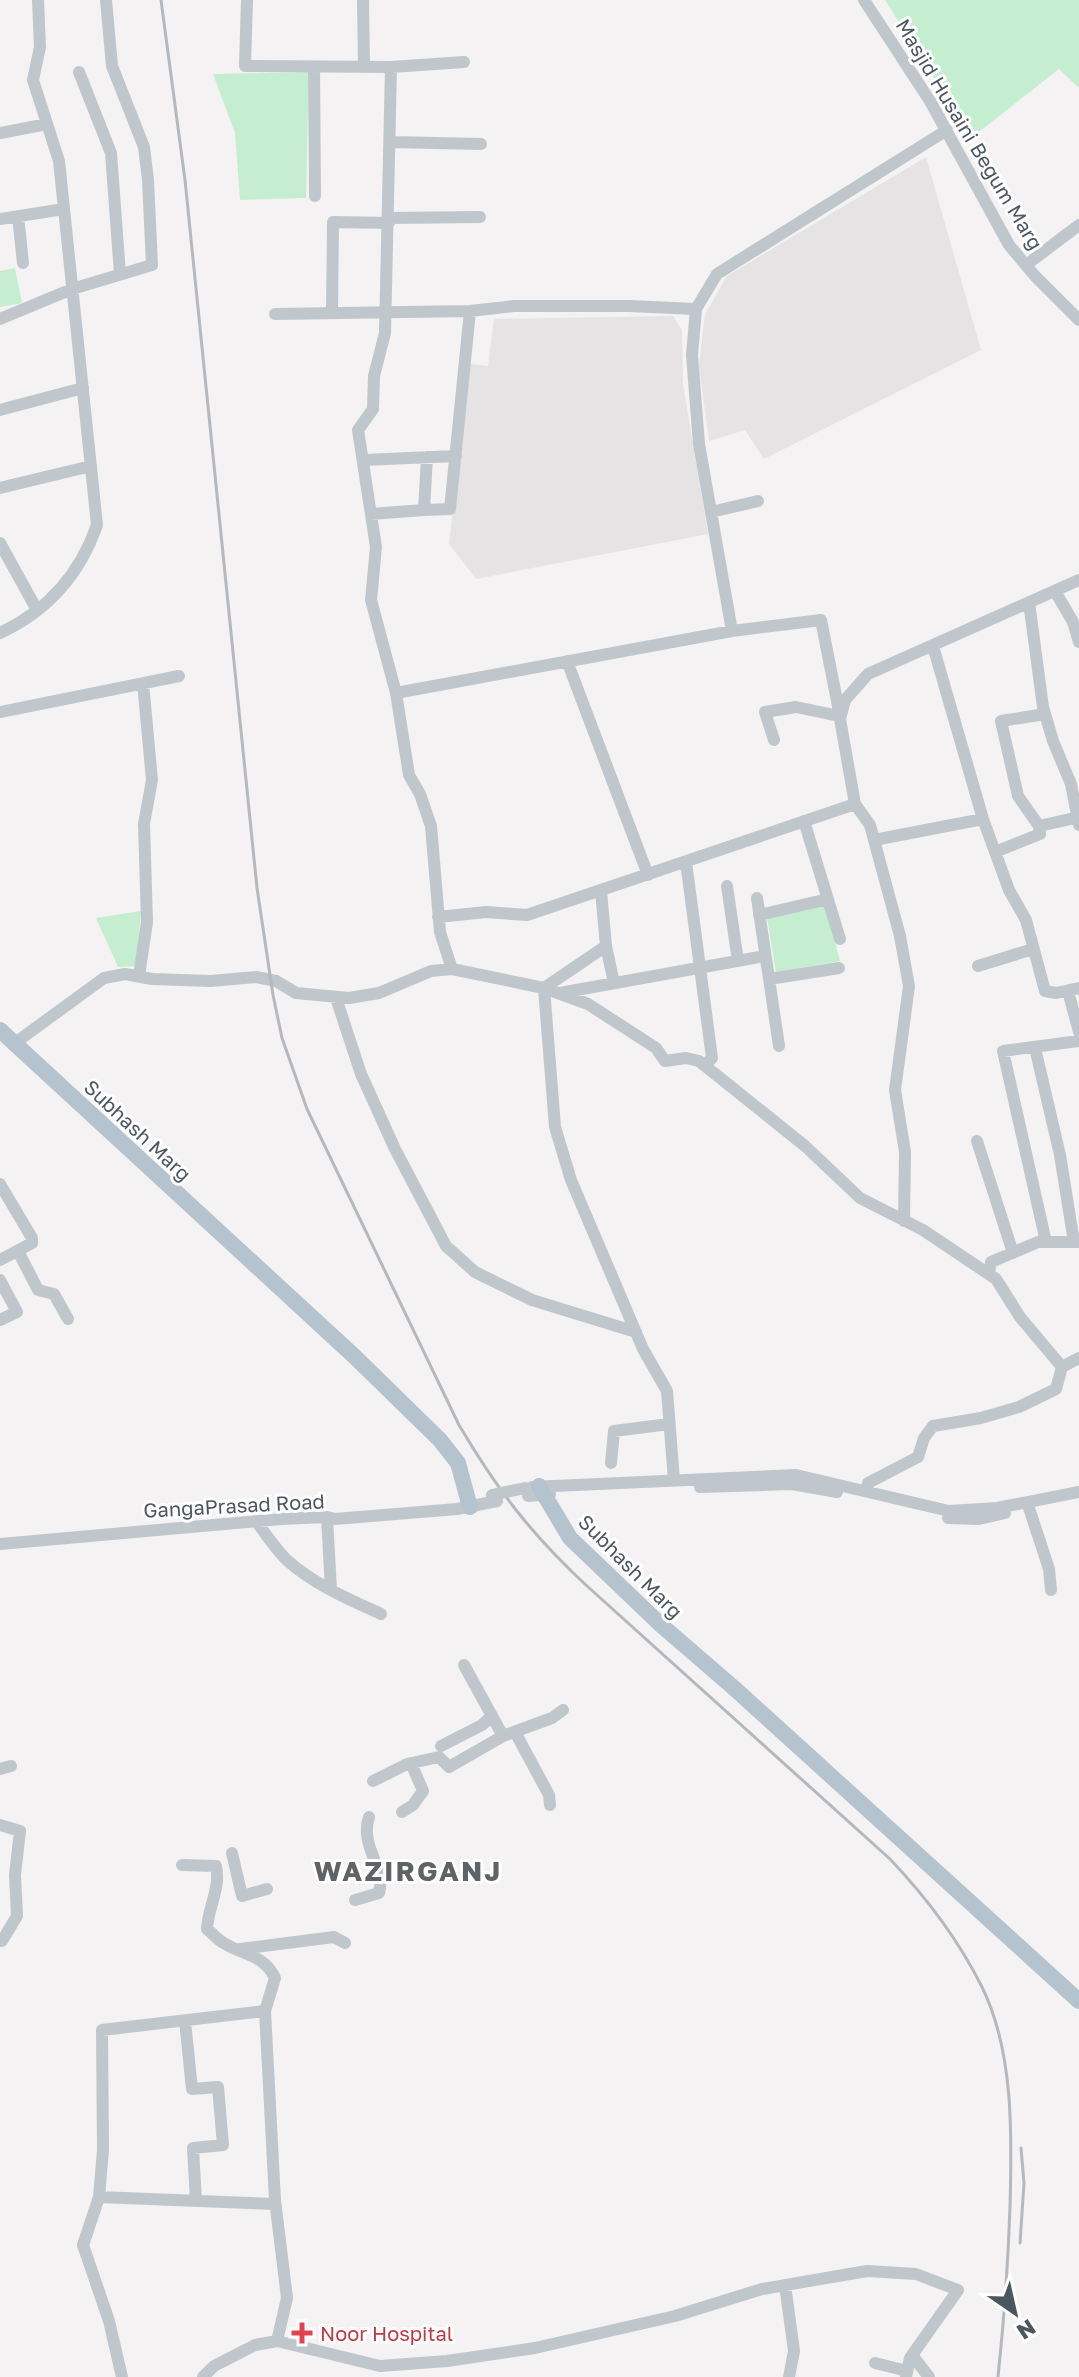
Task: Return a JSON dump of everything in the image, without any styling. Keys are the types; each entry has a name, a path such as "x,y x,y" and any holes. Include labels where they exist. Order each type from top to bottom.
{"main road":[{"name":"Subhash Marg","path":"0,1030 354,1356 440,1440 458,1463 469,1504"},
{"name":"Subhash Marg","path":"534,1491 570,1538 661,1625 745,1697 1079,2001"}],"street":[{"path":"0,633 22,623 68,582 88,550 97,525 59,161 33,80 40,47 38,0"},
{"path":"0,319 72,289 152,265 144,147 112,66 106,0"},
{"path":"247,0 245,66 391,67 464,62"},
{"path":"363,0 364,67"},
{"name":"Masjid Husaini Begum Marg","path":"864,0 930,101 1009,245 1079,320"},
{"path":"314,67 315,196"},
{"path":"391,67 385,333 374,376 373,409 358,430 376,547 371,600 396,693 409,775 420,794 431,826 440,932 452,969"},
{"path":"79,72 111,153 120,274"},
{"path":"0,133 47,124"},
{"path":"732,631 699,444 692,355 696,309 717,274 947,130"},
{"path":"390,142 481,144"},
{"path":"0,219 64,209"},
{"path":"18,216 23,263"},
{"path":"332,313 333,222 480,217"},
{"path":"1026,265 1079,225"},
{"path":"275,314 470,311 514,306 696,309"},
{"path":"371,514 450,509 470,311"},
{"path":"0,410 83,388"},
{"path":"363,460 456,456"},
{"path":"424,510 427,457"},
{"path":"0,488 91,466"},
{"path":"711,512 758,501"},
{"path":"0,543 37,610"},
{"path":"840,717 845,700 868,674 1079,580"},
{"path":"1055,591 1073,622 1079,642"},
{"path":"1029,602 1045,714 1071,784 1078,820 1039,826"},
{"path":"396,693 732,631 821,620 855,804 870,825 900,936 909,986 895,1090 905,1152 904,1221"},
{"path":"933,646 983,819 1009,890 1026,920 1045,991 1074,990 1079,1032"},
{"path":"567,661 648,875"},
{"path":"0,712 179,676"},
{"path":"139,976 147,922 144,824 152,780 143,683"},
{"path":"774,740 765,712 796,707 840,717"},
{"path":"995,852 1040,834 1039,826 1018,796 1001,721 1045,714"},
{"path":"438,917 486,912 527,915 855,804"},
{"path":"874,840 983,819"},
{"path":"804,821 840,939"},
{"path":"686,862 712,1058 705,1065"},
{"path":"727,886 738,961"},
{"path":"601,891 606,946 614,983"},
{"path":"757,898 779,1046"},
{"path":"759,915 828,899"},
{"path":"544,988 606,946"},
{"path":"978,966 1033,949"},
{"path":"559,993 765,956"},
{"path":"769,979 839,968"},
{"path":"15,1043 61,1012 86,989 104,978 125,974 211,981 256,977 276,981 296,993 336,998 379,993 431,971 452,969 544,988 588,1004 656,1048 665,1061 686,1058 705,1065 805,1146 860,1198 923,1230 996,1279 1020,1317 1062,1367"},
{"path":"544,988 555,1127 571,1180 636,1332 667,1391 674,1480"},
{"path":"336,998 361,1074 395,1149 446,1246 475,1272 532,1300 636,1332"},
{"path":"1046,1242 1003,1051 1079,1041"},
{"path":"989,1274 991,1262 1038,1242 1077,1242 1035,1048"},
{"path":"977,1141 1013,1253"},
{"path":"0,1184 32,1238 32,1243 0,1260"},
{"path":"18,1251 38,1290 54,1294 68,1319"},
{"path":"0,1280 17,1312 0,1320"},
{"path":"867,1491 868,1483 918,1457 924,1438 933,1426 981,1418 1019,1407 1056,1389 1062,1367 1079,1358"},
{"path":"611,1463 614,1431 669,1424"},
{"path":"469,1504 534,1491 674,1480 796,1475 949,1511 997,1508 1079,1492"},
{"path":"534,1491 792,1484 859,1496 946,1518 979,1519 1079,1499"},
{"name":"GangaPrasad Road","path":"0,1544 256,1521 335,1519 469,1504"},
{"path":"1029,1508 1049,1569 1051,1590"},
{"path":"327,1517 331,1590"},
{"path":"256,1521 285,1559 331,1590 381,1614"},
{"path":"464,1665 492,1716 509,1734 549,1795 550,1805"},
{"path":"373,1781 411,1763 439,1757 449,1767 509,1734 552,1718 563,1710"},
{"path":"441,1746 482,1725 492,1716"},
{"path":"402,1812 413,1805 423,1791 411,1763"},
{"path":"355,1900 379,1893 382,1884 365,1831 369,1817"},
{"path":"0,1825 20,1831 15,1875 17,1916 2,1941"},
{"path":"232,1853 242,1896 267,1889"},
{"path":"182,1865 216,1866 219,1880 207,1929 223,1943 270,1967 275,1978 265,2011 275,2204 287,2298 277,2341"},
{"path":"219,1880 239,1880"},
{"path":"240,1949 334,1937 345,1943"},
{"path":"122,2377 109,2321 83,2245 99,2197 103,2150 102,2030 265,2011"},
{"path":"185,2021 192,2089 218,2087 223,2145 193,2148 196,2201"},
{"path":"99,2197 275,2204"},
{"path":"203,2377 214,2366 255,2345 277,2341 380,2366 447,2361 535,2348 675,2316 762,2289 867,2271 916,2274 958,2290 912,2355 906,2374 875,2363"},
{"path":"785,2285 794,2351 789,2377"},
{"path":"912,2355 929,2377"}],"shaded area":[{"path":"926,157 981,350 764,459 745,430 709,441 699,366 705,314 727,276"},
{"path":"673,316 682,330 683,384 708,534 476,579 449,544 470,364 488,366 494,319"}],"green space":[{"path":"885,0 1079,0 1079,88 1059,69 971,138"},
{"path":"309,72 306,198 240,200 235,133 213,74"},
{"path":"15,268 22,303 0,307 0,271"},
{"path":"825,905 840,961 776,972 767,918"},
{"path":"141,911 137,966 118,967 96,918"}],"railway":[{"path":"161,0 185,180 257,888 282,1038 307,1109 459,1425 517,1511 587,1586 890,1859 941,1920 973,1969 1000,2039 1009,2095 1010,2207 998,2377"},
{"path":"1020,2243 1024,2183 1021,2148"}],"place":[{"name":"Noor Hospital","path":"302,2333"}],"district":[{"name":"WAZIRGANJ","path":"408,1870"}]}
